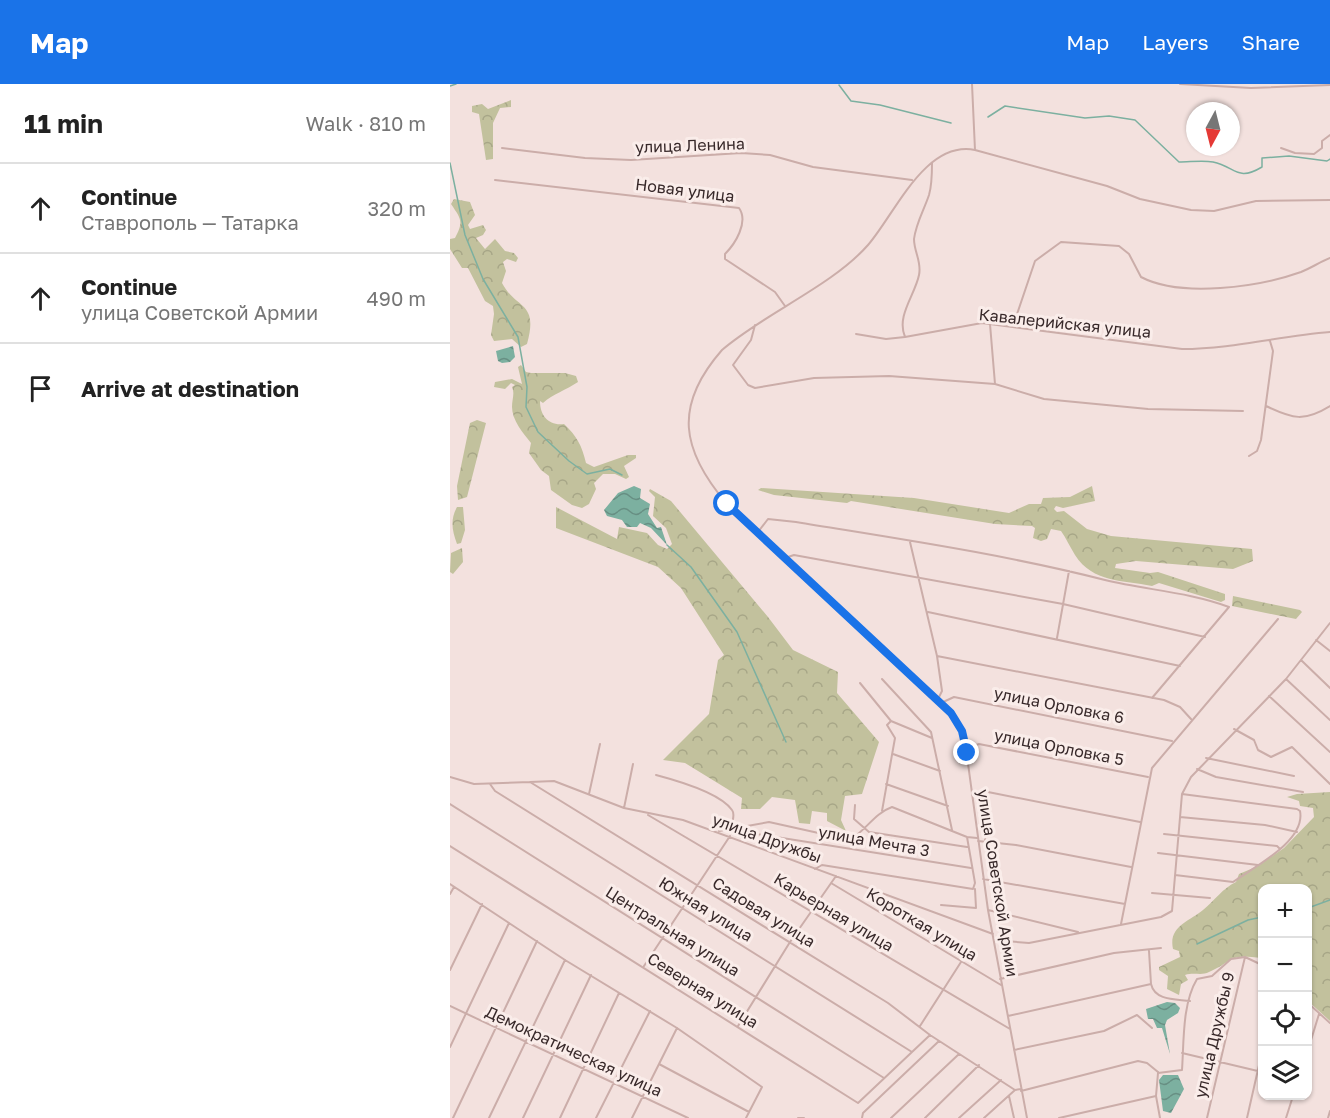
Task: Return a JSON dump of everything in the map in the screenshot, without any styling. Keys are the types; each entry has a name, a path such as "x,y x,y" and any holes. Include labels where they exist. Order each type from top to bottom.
{"street":[{"path":"972,84 975,150 1107,186 1140,199 1191,210 1214,211 1256,201 1330,200"},
{"path":"1180,84 1251,88 1330,85"},
{"path":"1281,148 1294,153 1314,154 1322,148 1322,141 1330,135"},
{"name":"улица Ленина","path":"502,147 585,158 631,160 741,153 770,155 813,167 913,180"},
{"name":"улица Советской Армии","path":"975,150 959,148 932,163 913,180 886,222 858,256 755,325 722,350 703,375 690,410 690,442 698,465 710,483 758,532 938,699 960,725 966,748 988,910 1027,1118"},
{"path":"905,337 903,327 905,311 920,271 915,234 931,186 932,163"},
{"name":"Новая улица","path":"495,180 739,208 742,214 738,239 725,254 725,259 775,292 785,306"},
{"path":"1012,327 1037,256 1066,240 1119,246 1130,254 1141,277 1190,289 1256,283 1301,272 1330,258"},
{"name":"Кавалерийская улица","path":"856,334 886,339 975,324 990,324 1182,350 1209,349 1270,341 1302,334 1330,332"},
{"path":"990,324 995,384"},
{"path":"755,325 751,340 733,365 748,385 754,388 814,378 888,376 995,384 1044,399 1148,409 1243,411"},
{"path":"1249,456 1257,451 1262,440 1273,351 1270,341"},
{"path":"1266,406 1283,414 1304,418 1330,406"},
{"path":"758,532 763,523 772,519 910,541 1155,588 1229,608 1152,698"},
{"path":"910,541 937,656 942,691 938,699"},
{"path":"787,558 794,555 1063,604 1204,637"},
{"path":"1057,638 1069,570"},
{"path":"928,612 1180,666"},
{"path":"1121,924 1148,777 1155,762 1278,619"},
{"path":"994,940 1029,943 1168,915 1172,911 1174,895 1182,794 1206,758 1286,679 1330,623"},
{"path":"1316,640 1330,651"},
{"path":"937,656 1152,698 1180,707 1191,719"},
{"path":"1301,660 1330,688"},
{"path":"882,679 927,725 940,771 952,830"},
{"path":"1286,679 1330,720"},
{"path":"860,684 891,721 932,738"},
{"path":"941,703 949,697 942,691"},
{"path":"1269,696 1330,752"},
{"name":"улица Орловка 6","path":"949,697 1173,741"},
{"path":"882,811 895,738 887,725 891,721"},
{"path":"1234,729 1254,740 1260,752 1271,757 1292,747 1330,784"},
{"path":"589,794 600,744"},
{"name":"улица Орловка 5","path":"966,748 979,744 1148,777"},
{"path":"892,753 940,771"},
{"path":"1206,758 1294,777"},
{"path":"624,808 633,764"},
{"path":"1197,769 1216,777 1303,792"},
{"path":"656,775 693,786 729,807 734,814 732,828"},
{"path":"450,777 462,783 530,782"},
{"name":"улица Дружбы","path":"530,782 554,781 624,808 672,817 730,836 993,934"},
{"name":"Садовая улица","path":"530,782 888,1003 930,1035 1015,1090"},
{"name":"Южная улица","path":"490,784 495,791 912,1052"},
{"path":"886,784 948,806"},
{"path":"972,792 981,790 1141,822"},
{"path":"1175,875 1233,882 1280,849 1297,832 1301,817 1297,809 1182,794"},
{"name":"Центральная улица","path":"450,804 884,1078"},
{"path":"855,805 854,819 869,832 967,847"},
{"path":"717,832 759,822 780,823 840,840 850,840 866,829 882,811 892,807 978,840 1132,868"},
{"name":"Карьерная улица","path":"647,814 1010,1029"},
{"path":"1180,817 1265,825 1297,832"},
{"path":"984,840 985,824"},
{"name":"улица Мечта 3","path":"739,827 744,832 971,868"},
{"path":"1164,834 1277,846 1280,849"},
{"path":"644,966 730,836"},
{"path":"941,905 976,908 967,837"},
{"name":"Северная улица","path":"450,846 644,966 858,1103 930,1035"},
{"path":"1158,853 1258,865"},
{"path":"815,868 822,865 975,889"},
{"path":"738,1026 774,966 836,876"},
{"path":"983,879 1125,904"},
{"name":"Короткая улица","path":"831,883 1001,985"},
{"path":"450,894 452,885 565,960 677,1028 762,1087 746,1118"},
{"path":"1152,893 1210,898"},
{"path":"450,970 482,904"},
{"path":"988,910 1077,930 1078,933"},
{"path":"450,1047 510,922"},
{"path":"453,1118 537,941"},
{"path":"1000,979 1114,953 1161,948"},
{"path":"1149,950 1151,984 1154,993 1190,1001"},
{"path":"985,1117 1015,1090 1138,1061 1147,1063 1158,1073 1182,1070 1182,1053 1190,1001 1197,979 1212,976 1231,959 1245,957 1258,963"},
{"name":"улица Дружбы 9","path":"1207,1118 1245,957"},
{"path":"489,1118 565,960"},
{"path":"920,1026 961,962"},
{"path":"523,1118 591,975"},
{"path":"1007,1016 1151,984"},
{"path":"560,1118 619,993"},
{"name":"Демократическая улица","path":"450,1006 688,1118"},
{"path":"1312,1007 1330,1023"},
{"path":"596,1118 650,1011"},
{"path":"1309,1046 1319,1014"},
{"path":"1014,1050 1104,1031 1137,1015 1152,1028"},
{"path":"632,1118 677,1028"},
{"path":"862,1118 863,1113 939,1041"},
{"path":"1182,1053 1258,1071 1247,1118"},
{"path":"891,1118 959,1054"},
{"path":"659,1064 749,1112"},
{"path":"925,1118 979,1065"},
{"path":"1158,1073 1156,1096 1160,1118"},
{"path":"959,1118 1001,1080"},
{"path":"1009,1096 1014,1118"},
{"path":"1059,1118 1076,1117 1156,1096"},
{"path":"1286,1118 1291,1100"},
{"path":"1328,1118 1330,1111"}],"green space":[{"path":"511,100 511,107 500,108 493,123 493,159 486,160 479,114 472,112 472,106 482,104 488,109"},
{"path":"454,199 470,202 475,215 468,225 470,229 483,225 486,230 483,235 476,238 485,249 495,239 505,251 514,253 518,258 516,262 507,259 503,262 506,271 502,283 528,313 530,330 527,344 521,347 512,339 494,341 491,335 493,306 485,301 468,268 462,268 450,249 450,239 455,238 460,228 459,217 451,204"},
{"path":"521,365 526,372 531,373 565,373 576,376 578,382 543,403 540,401 546,419 550,422 564,424 569,428 583,451 586,463 594,467 628,455 636,455 636,458 624,466 629,477 626,479 615,474 603,474 594,483 596,489 589,504 582,508 572,505 551,490 549,476 541,470 529,453 531,443 514,417 512,387 515,385 511,383 505,389 494,387 495,382 512,379 522,384 518,367"},
{"path":"477,420 486,423 467,497 458,500 457,486 470,423"},
{"path":"1092,486 1095,501 1063,508 1056,506 1054,509 1057,512 1064,511 1087,529 1111,536 1252,549 1253,561 1233,569 1136,561 1116,564 1115,568 1158,572 1225,594 1225,600 1221,602 1159,583 1152,586 1100,576 1082,564 1061,531 1051,529 1047,539 1041,541 1033,538 1035,528 1032,526 995,524 851,501 847,503 774,495 758,490 761,488 914,498 1009,513 1029,504 1041,504 1043,498 1070,497"},
{"path":"650,489 671,501 793,650 838,672 837,693 879,742 862,794 845,796 841,820 846,831 827,821 827,813 812,811 810,824 799,823 795,800 772,797 760,809 741,809 742,798 685,763 663,760 709,714 718,660 724,655 681,588 658,567 556,528 556,507 617,539 619,527 647,533 658,545 667,549 672,544 666,528 653,516 655,497 649,491"},
{"path":"457,507 463,507 465,530 461,543 457,544 453,516"},
{"path":"462,548 463,562 453,574 450,572 451,553"},
{"path":"1233,596 1302,612 1296,619 1232,606"},
{"path":"1330,792 1330,1021 1312,1005 1312,884 1258,884 1258,958 1237,957 1206,973 1185,975 1188,980 1181,984 1179,995 1167,989 1168,976 1159,970 1159,967 1180,957 1179,951 1173,949 1172,941 1177,929 1236,882 1239,874 1258,866 1284,848 1314,817 1313,808 1300,806 1299,801 1287,797 1297,794"}],"water":[{"path":"513,346 515,357 510,362 498,361 496,351"},
{"path":"634,486 641,489 640,498 650,504 648,514 657,528 661,527 667,545 651,528 640,523 637,527 627,527 622,520 607,516 604,510 618,493"},
{"path":"1167,1002 1175,1003 1180,1008 1178,1013 1167,1020 1165,1025 1170,1054 1162,1028 1157,1028 1153,1019 1148,1019 1146,1009"},
{"path":"1163,1075 1178,1075 1184,1089 1171,1113 1163,1111 1159,1080"}],"waterway":[{"path":"450,86 456,84"},
{"path":"839,85 851,101 880,105 951,123"},
{"path":"988,117 1005,106 1085,118 1109,116 1135,120 1179,162 1213,162 1242,173 1262,167 1262,158 1289,156 1327,161 1330,159"},
{"path":"450,163 465,235 483,279 518,337 527,387 526,407 538,432 569,461 587,474 610,469 622,475"},
{"path":"667,545 691,567 737,632 786,742"},
{"path":"1312,907 1330,900"},
{"path":"1197,944 1248,920 1258,918"}],"route":[{"path":"727,504 951,713 960,725 967,753"}]}
